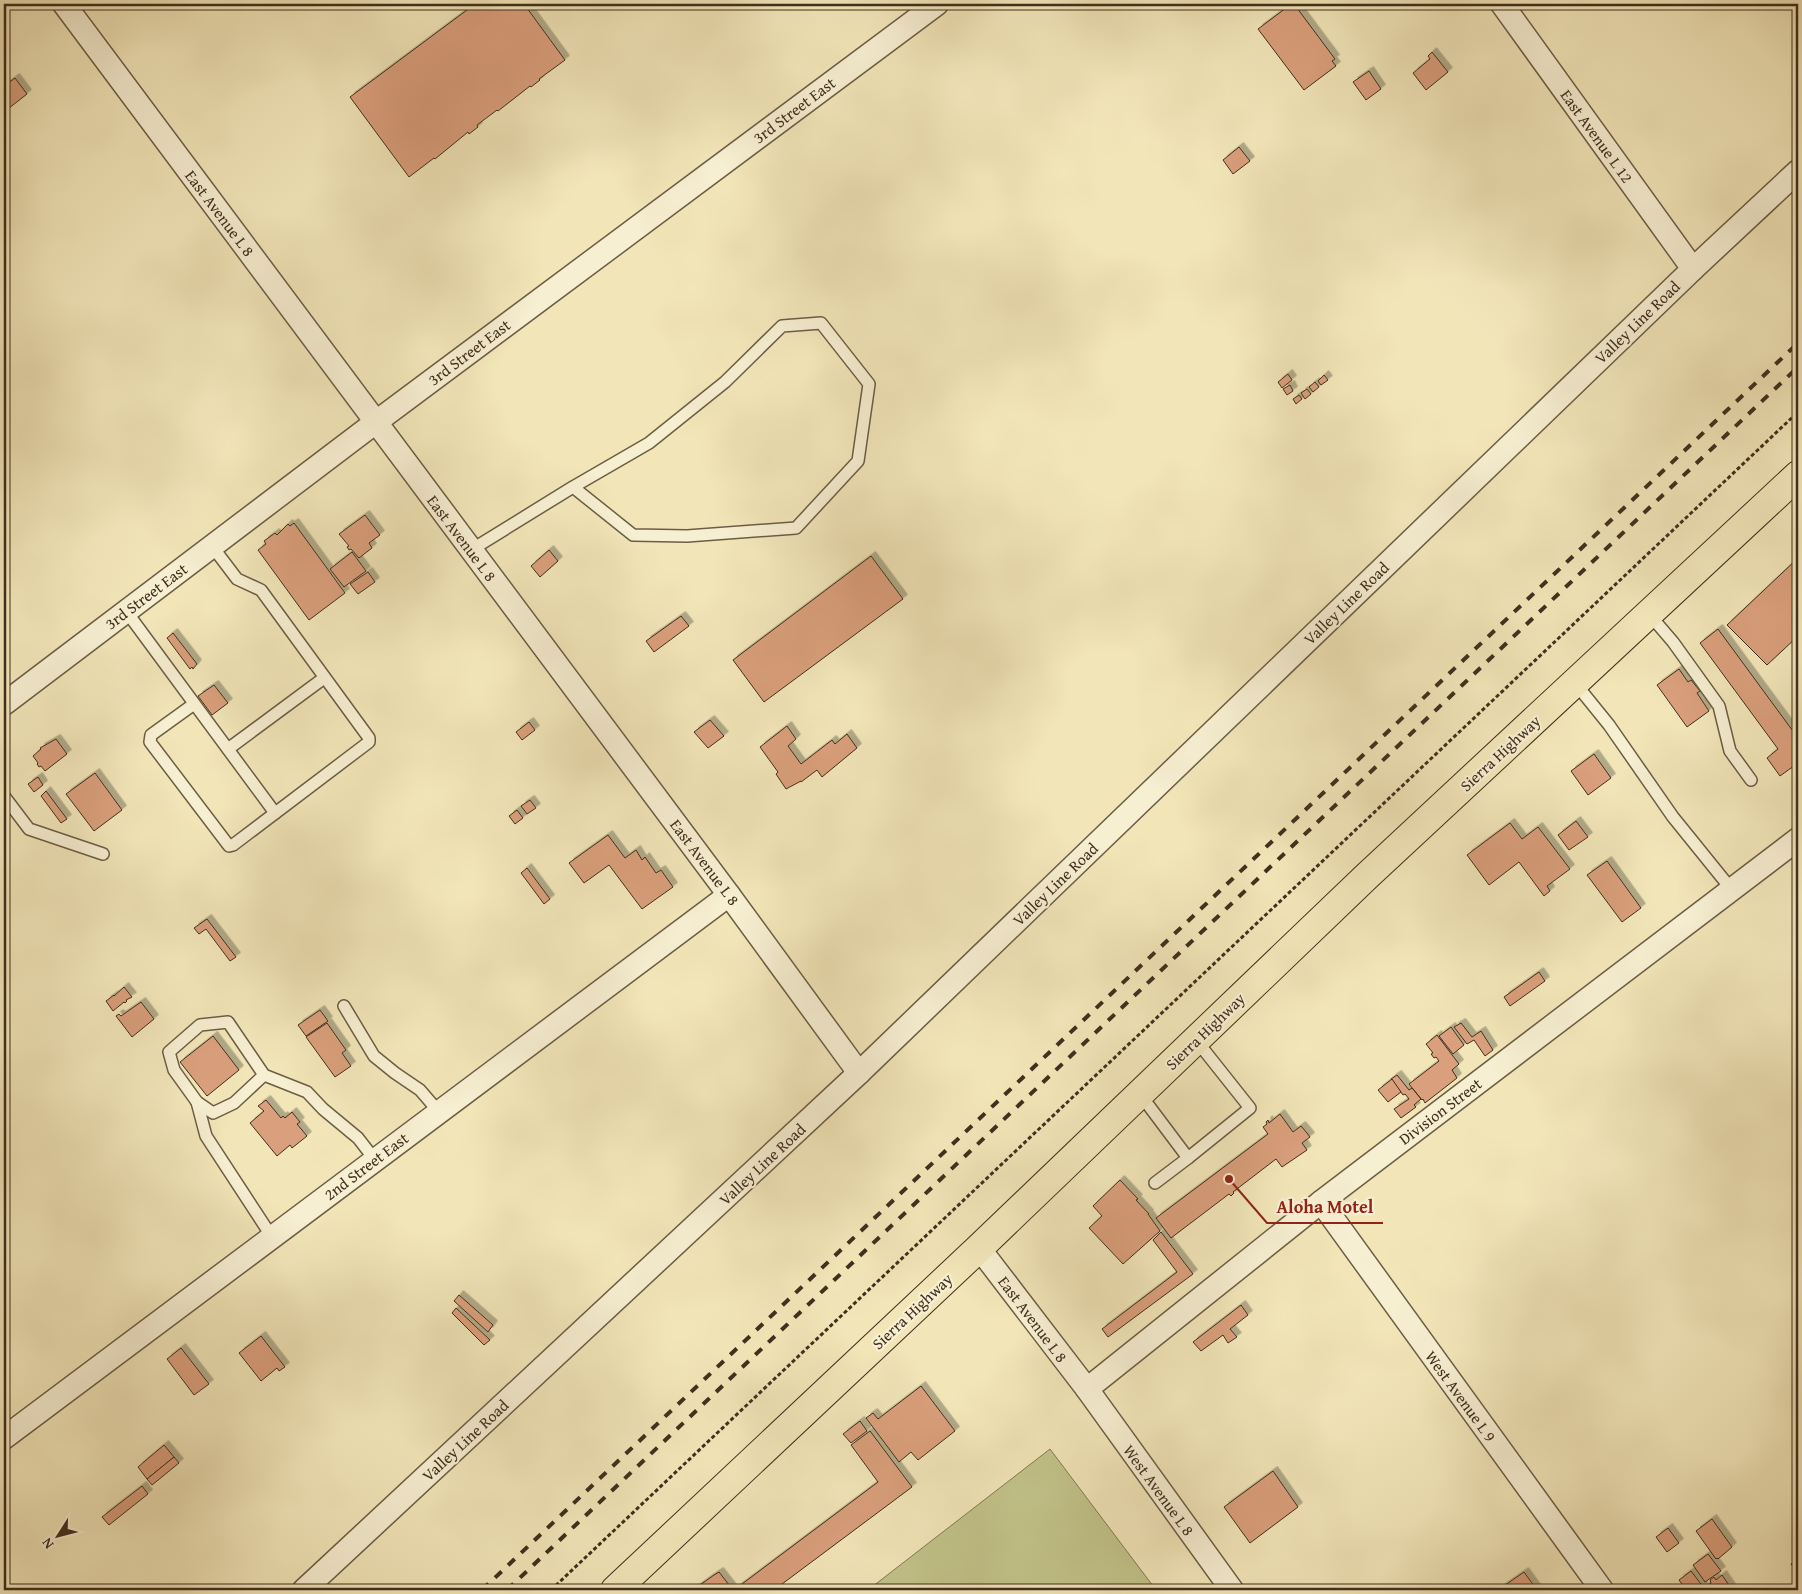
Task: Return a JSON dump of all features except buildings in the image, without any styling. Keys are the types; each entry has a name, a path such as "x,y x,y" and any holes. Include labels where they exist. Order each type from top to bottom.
{"main road":[{"name":"Sierra Highway","path":"615,1590 979,1248 1367,876 1798,475"}],"street":[{"name":"East Avenue L 8","path":"64,4 860,1073"},
{"name":"3rd Street East","path":"4,704 376,422 937,4"},
{"name":"East Avenue L 12","path":"1502,4 1692,269"},
{"name":"Valley Line Road","path":"304,1590 860,1073 1692,269 1798,171"},
{"name":"Division Street","path":"1087,1389 1321,1202 1798,839"},
{"name":"2nd Street East","path":"4,1438 729,895"},
{"name":"West Avenue L 9","path":"1321,1202 1602,1590"},
{"name":"East Avenue L 8","path":"979,1248 1087,1389"},
{"name":"West Avenue L 8","path":"1087,1389 1232,1590"}],"lane":[{"path":"471,550 573,487 649,443 724,382 782,326 821,323 870,384 858,461 796,528 688,536 634,535 573,487"},
{"path":"194,704 152,735 150,742 229,846 233,845 369,742 369,738 261,590 237,579 212,546"},
{"path":"126,611 276,813"},
{"path":"1649,614 1673,642 1719,706 1730,751 1751,780"},
{"path":"228,749 324,678"},
{"path":"1575,683 1609,724 1673,817 1732,890"},
{"path":"4,796 29,829 103,854"},
{"path":"344,1006 374,1056 395,1074 420,1090 439,1112"},
{"path":"272,1237 206,1136 196,1102 174,1070 169,1052 200,1025 228,1022 264,1076 307,1092 323,1109 358,1138 376,1160"},
{"path":"1156,1183 1250,1108 1196,1040"},
{"path":"196,1102 213,1113 234,1104 264,1076"},
{"path":"1140,1094 1188,1158"}],"path":[{"path":"551,1590 1798,412"}],"green space":[{"path":"1050,1449 1156,1590 868,1590"}],"railway":[{"path":"482,1590 1798,343"},
{"path":"507,1590 1798,367"}],"place":[{"name":"Aloha Motel","path":"1229,1179"}]}
